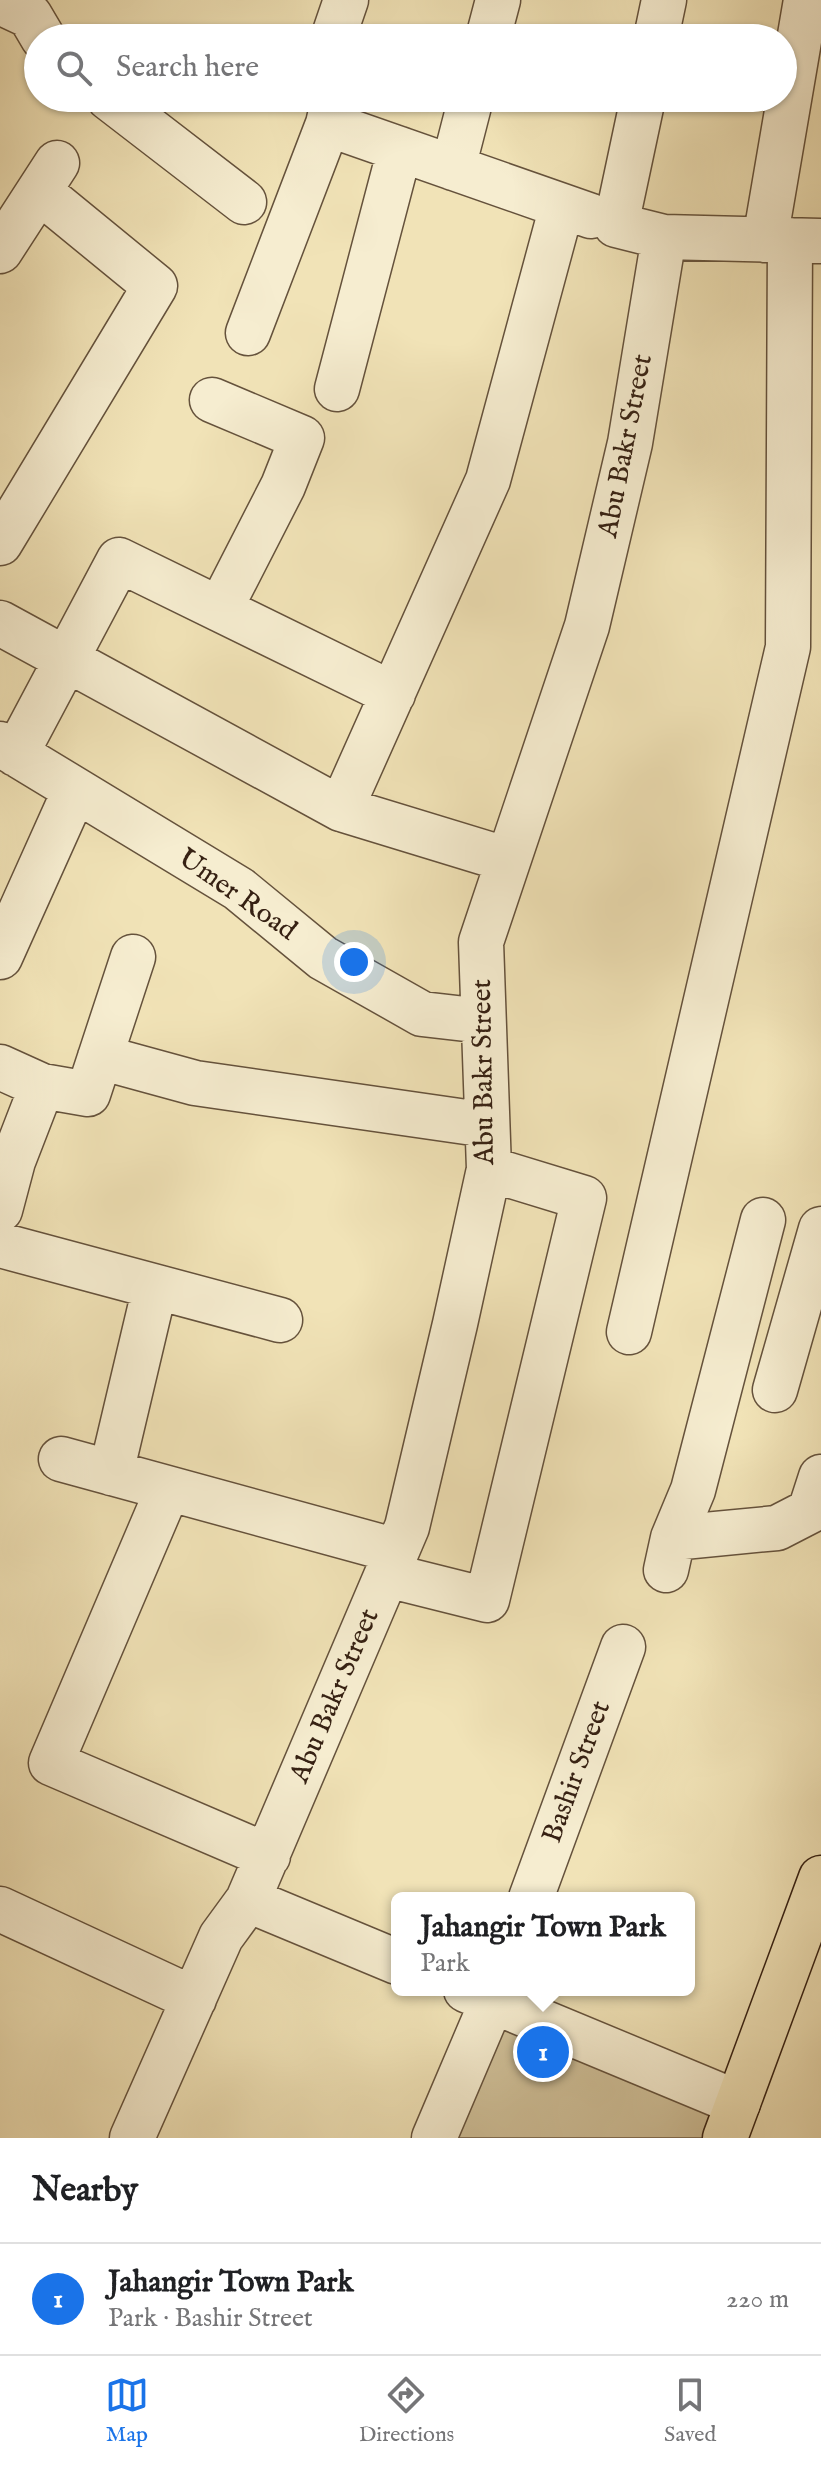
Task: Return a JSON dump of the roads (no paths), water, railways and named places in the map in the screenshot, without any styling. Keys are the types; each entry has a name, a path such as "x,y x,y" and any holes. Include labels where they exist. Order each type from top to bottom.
{"main road":[{"path":"731,2120 821,1878"}],"street":[{"path":"338,24 346,0"},
{"path":"492,24 498,0"},
{"path":"659,24 664,0"},
{"path":"629,1332 804,646 792,240 806,0"},
{"path":"0,2 30,16 35,24"},
{"path":"127,112 244,202"},
{"path":"248,333 331,112"},
{"path":"333,112 400,149 616,225 664,237 792,240"},
{"path":"453,168 467,112"},
{"path":"616,225 640,112"},
{"path":"337,389 400,149"},
{"path":"0,251 48,177 155,286 0,543"},
{"path":"341,809 488,480 562,206"},
{"name":"Abu Bakr Street","path":"132,2138 221,1937 248,1900 268,1856 407,1527 489,1169 481,942 587,626 630,443 664,237"},
{"path":"212,400 302,438 283,486 220,609"},
{"path":"8,749 67,659 119,560 393,694"},
{"path":"0,623 341,809 508,860"},
{"name":"Umer Road","path":"8,749 239,889 323,958 422,1014 483,1021"},
{"path":"3,940 75,790"},
{"path":"0,1067 42,1086 88,1094 133,957"},
{"path":"100,1057 195,1083 487,1125"},
{"path":"0,1210 13,1161 42,1086"},
{"path":"61,1459 168,1489 392,1563 487,1600 584,1198 489,1169"},
{"path":"763,1220 693,1490 670,1554 777,1528 815,1494"},
{"path":"775,1390 821,1229"},
{"path":"0,1245 280,1320"},
{"path":"111,1473 155,1287"},
{"path":"168,1489 51,1763 268,1856"},
{"name":"Bashir Street","path":"533,1892 623,1647"},
{"path":"248,1900 391,1960"},
{"path":"0,1909 194,1999"},
{"path":"434,2138 484,1996"},
{"path":"489,1996 731,2120"}],"place":[{"name":"Jahangir Town Park","path":"543,2052"}]}
